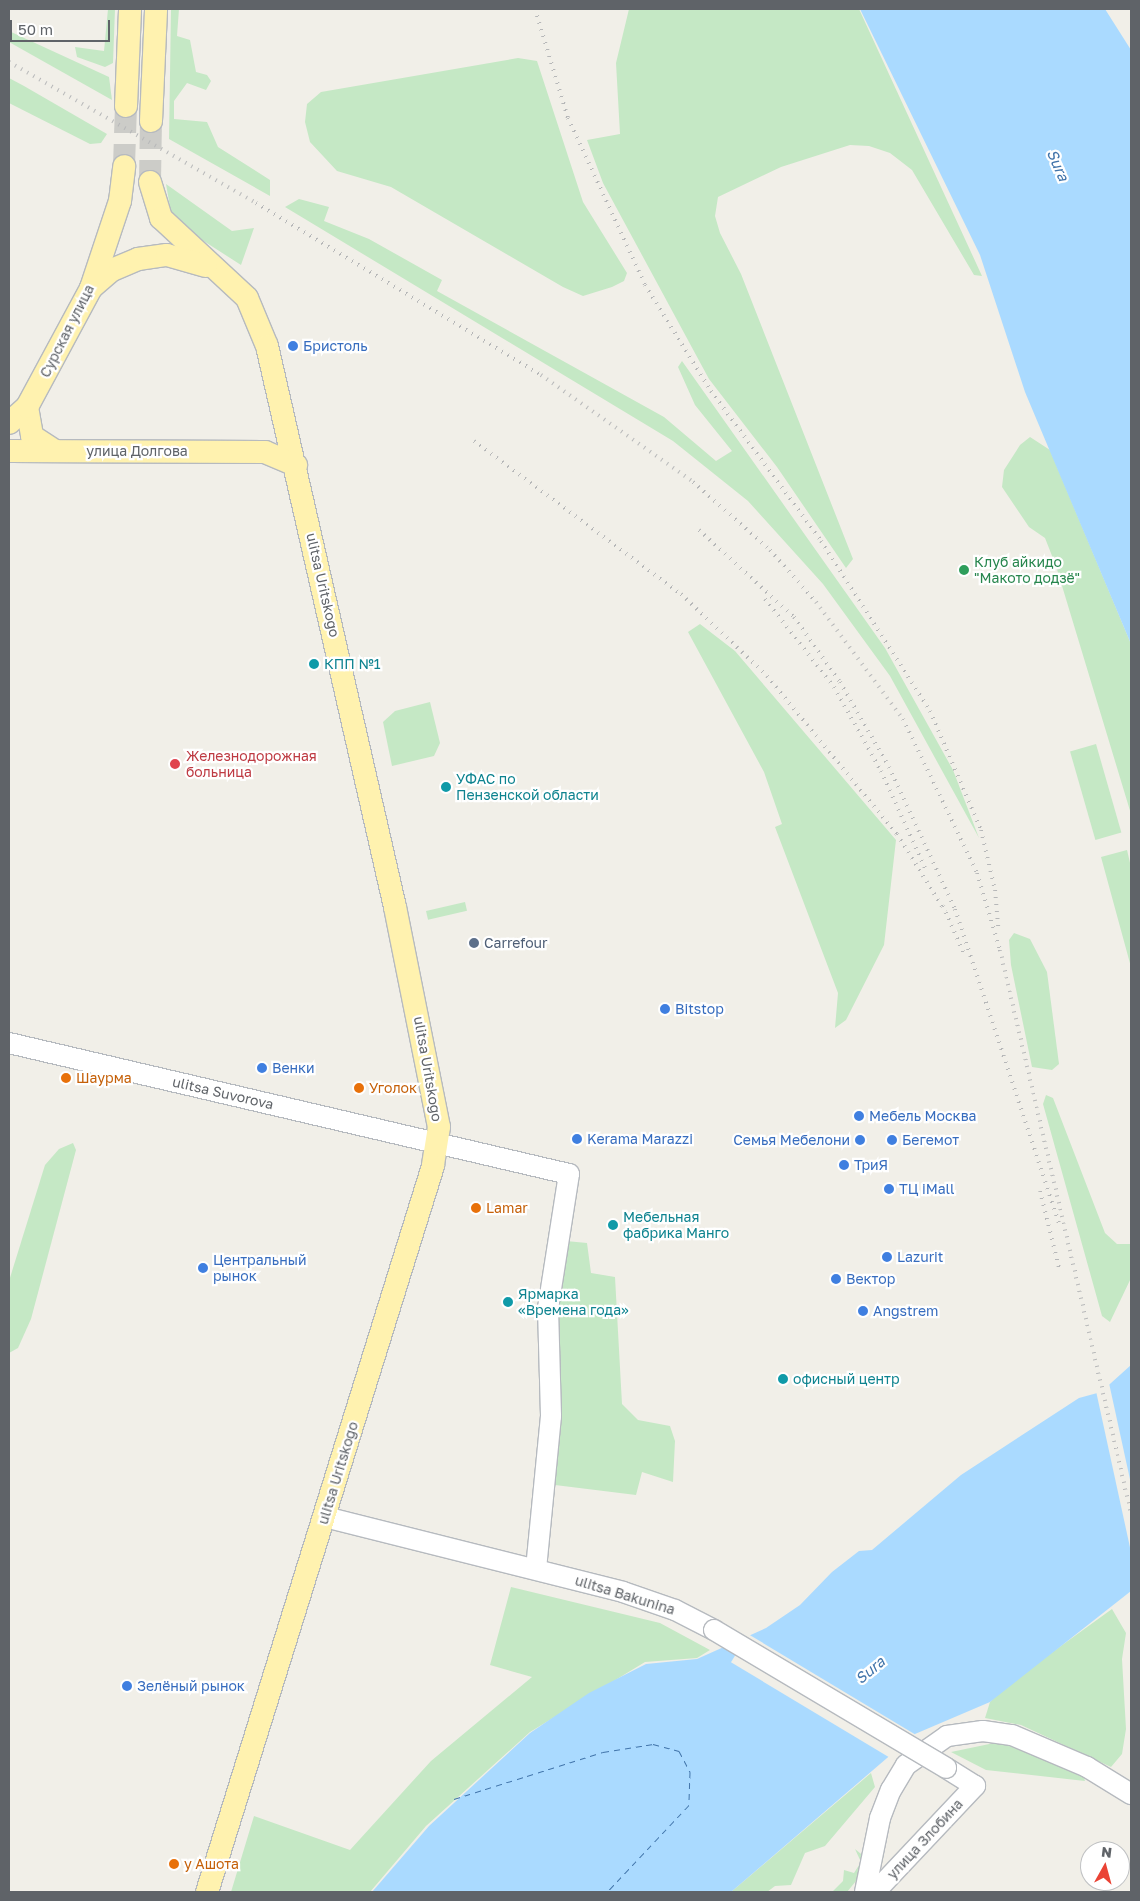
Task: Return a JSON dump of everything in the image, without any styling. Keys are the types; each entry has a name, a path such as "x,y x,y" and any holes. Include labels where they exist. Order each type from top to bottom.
{"main road":[{"path":"126,106 130,9"},
{"path":"151,121 156,9"},
{"name":"Сурская улица","path":"9,423 27,407 91,288 120,201 124,166"},
{"path":"150,182 161,218 220,274"},
{"path":"91,288 112,270 157,256 194,260 220,274"},
{"name":"ulitsa Uritskogo","path":"208,1892 325,1517 438,1141 424,1045 396,907 286,424 254,309 220,274"},
{"path":"27,407 32,436 55,451"},
{"path":"265,452 281,442 286,424"},
{"name":"улица Долгова","path":"9,451 265,452 296,466"},
{"name":"ulitsa Suvorova","path":"9,1043 438,1141 569,1174 548,1308 551,1416 536,1569"},
{"name":"ulitsa Bakunina","path":"325,1517 536,1569 648,1600 714,1630 975,1786"},
{"path":"865,1892 880,1818 891,1790 906,1765 947,1736 983,1731 1012,1734 1087,1767 1131,1794"},
{"name":"улица Злобина","path":"875,1892 975,1786"}],"green space":[{"path":"108,9 115,9 113,63 105,67 77,57 75,47 104,51"},
{"path":"171,9 179,9 177,36 190,40 196,72 207,75 211,81 206,90 187,83 174,101 174,119 207,122 218,147 270,180 270,196 169,139"},
{"path":"629,9 859,9 982,276 974,275 912,170 890,153 869,146 850,145 781,167 718,197 715,216 720,233 741,274 853,559 846,568 777,467 709,379 603,183 587,140 620,134 616,63"},
{"path":"9,31 109,77 112,100 9,42"},
{"path":"518,58 537,61 583,202 627,273 624,281 612,287 583,296 563,287 391,187 337,171 310,142 305,122 307,104 321,92"},
{"path":"9,78 107,134 101,143 90,144 9,103"},
{"path":"166,184 232,231 254,228 241,265 185,229 171,213"},
{"path":"299,199 329,207 324,221 369,239 442,280 437,291 664,417 716,461 732,451 695,405 678,367 682,361 885,648 953,770 979,838 890,676 823,584 748,501 673,441 285,207"},
{"path":"1030,437 1050,450 1131,644 1131,814 1056,566 1045,538 1029,527 1002,487 1004,470 1020,445"},
{"path":"700,624 735,651 896,840 884,945 846,1020 835,1028 838,993 775,827 782,824 764,772 688,632"},
{"path":"430,702 440,743 434,756 392,766 383,722 395,711"},
{"path":"1096,744 1121,832 1095,840 1070,751"},
{"path":"1127,850 1131,867 1131,967 1101,857"},
{"path":"465,902 467,911 428,920 426,911"},
{"path":"1014,933 1030,939 1047,972 1059,1064 1052,1070 1032,1067 1011,965 1009,940"},
{"path":"1046,1095 1053,1098 1105,1233 1117,1244 1131,1244 1131,1278 1110,1322 1102,1316 1043,1104"},
{"path":"73,1143 76,1150 31,1319 18,1348 9,1353 9,1281 45,1165 59,1149"},
{"path":"566,1241 587,1243 591,1273 615,1277 622,1404 638,1420 670,1426 675,1441 673,1482 642,1472 636,1495 555,1485 558,1292"},
{"path":"511,1587 660,1623 710,1650 697,1658 645,1662 530,1732 426,1826 370,1892 231,1892 254,1816 350,1850 431,1761 532,1677 490,1665"},
{"path":"1112,1609 1126,1633 1122,1659 1126,1729 1122,1754 1111,1767 1021,1725 985,1718 990,1702 1011,1682"},
{"path":"999,1742 1083,1775 1085,1781 986,1770 951,1752"},
{"path":"871,1773 875,1787 825,1846 805,1853 791,1885 775,1886 767,1892 731,1892"},
{"path":"855,1849 866,1858 865,1870 847,1892 832,1892 843,1881 844,1870 854,1873 861,1862"}],"water":[{"name":"Sura","path":"860,9 1105,9 1131,50 1131,644 1025,392 980,255"},
{"name":"Sura","path":"1131,1365 1131,1591 990,1702 915,1734 731,1892 372,1892 429,1826 530,1733 589,1693 646,1664 697,1659 766,1628 800,1605 832,1572 859,1551 872,1550 961,1475 1079,1398 1101,1392"}],"pier":[{"path":"1109,1383 1131,1484 1131,1552 1096,1391"},
{"path":"748,1634 919,1736 902,1765 731,1662"}],"ferry route":[{"path":"454,1799 603,1752 653,1744 679,1751 690,1772 689,1805 607,1892"}],"tunnel":[{"path":"124,166 126,106"},
{"path":"150,182 151,121"}],"railway":[{"path":"535,9 568,118 645,285 711,391 821,541 930,711 981,830 995,890 998,928"},
{"path":"9,62 256,203 541,375 693,482 770,550 816,602 903,719 977,873 1000,950 1131,1513"},
{"path":"474,441 681,594 767,676 897,834 945,911"},
{"path":"699,530 794,617 840,682 889,767 955,909 1059,1224"},
{"path":"765,599 834,687 881,771 926,870"},
{"path":"943,906 964,954"},
{"path":"1040,1191 1060,1272"}],"place":[{"name":"Бристоль","path":"293,346"},
{"name":"Клуб айкидо \"Макото додзё\"","path":"964,570"},
{"name":"КПП №1","path":"314,664"},
{"name":"Железнодорожная больница","path":"175,764"},
{"name":"УФАС по Пензенской области","path":"446,787"},
{"name":"Carrefour","path":"474,943"},
{"name":"Bitstop","path":"665,1009"},
{"name":"Венки","path":"262,1068"},
{"name":"Шаурма","path":"66,1078"},
{"name":"Уголок","path":"359,1088"},
{"name":"Мебель Москва","path":"859,1116"},
{"name":"Kerama Marazzi","path":"577,1139"},
{"name":"Семья Мебелони","path":"860,1140"},
{"name":"Бегемот","path":"892,1140"},
{"name":"ТриЯ","path":"844,1165"},
{"name":"ТЦ iMall","path":"889,1189"},
{"name":"Lamar","path":"476,1208"},
{"name":"Мебельная фабрика Манго","path":"613,1225"},
{"name":"Lazurit","path":"887,1257"},
{"name":"Центральный рынок","path":"203,1268"},
{"name":"Вектор","path":"836,1279"},
{"name":"Ярмарка «Времена года»","path":"508,1302"},
{"name":"Angstrem","path":"863,1311"},
{"name":"офисный центр","path":"783,1379"},
{"name":"Зелёный рынок","path":"127,1686"},
{"name":"у Ашота","path":"174,1864"}]}
